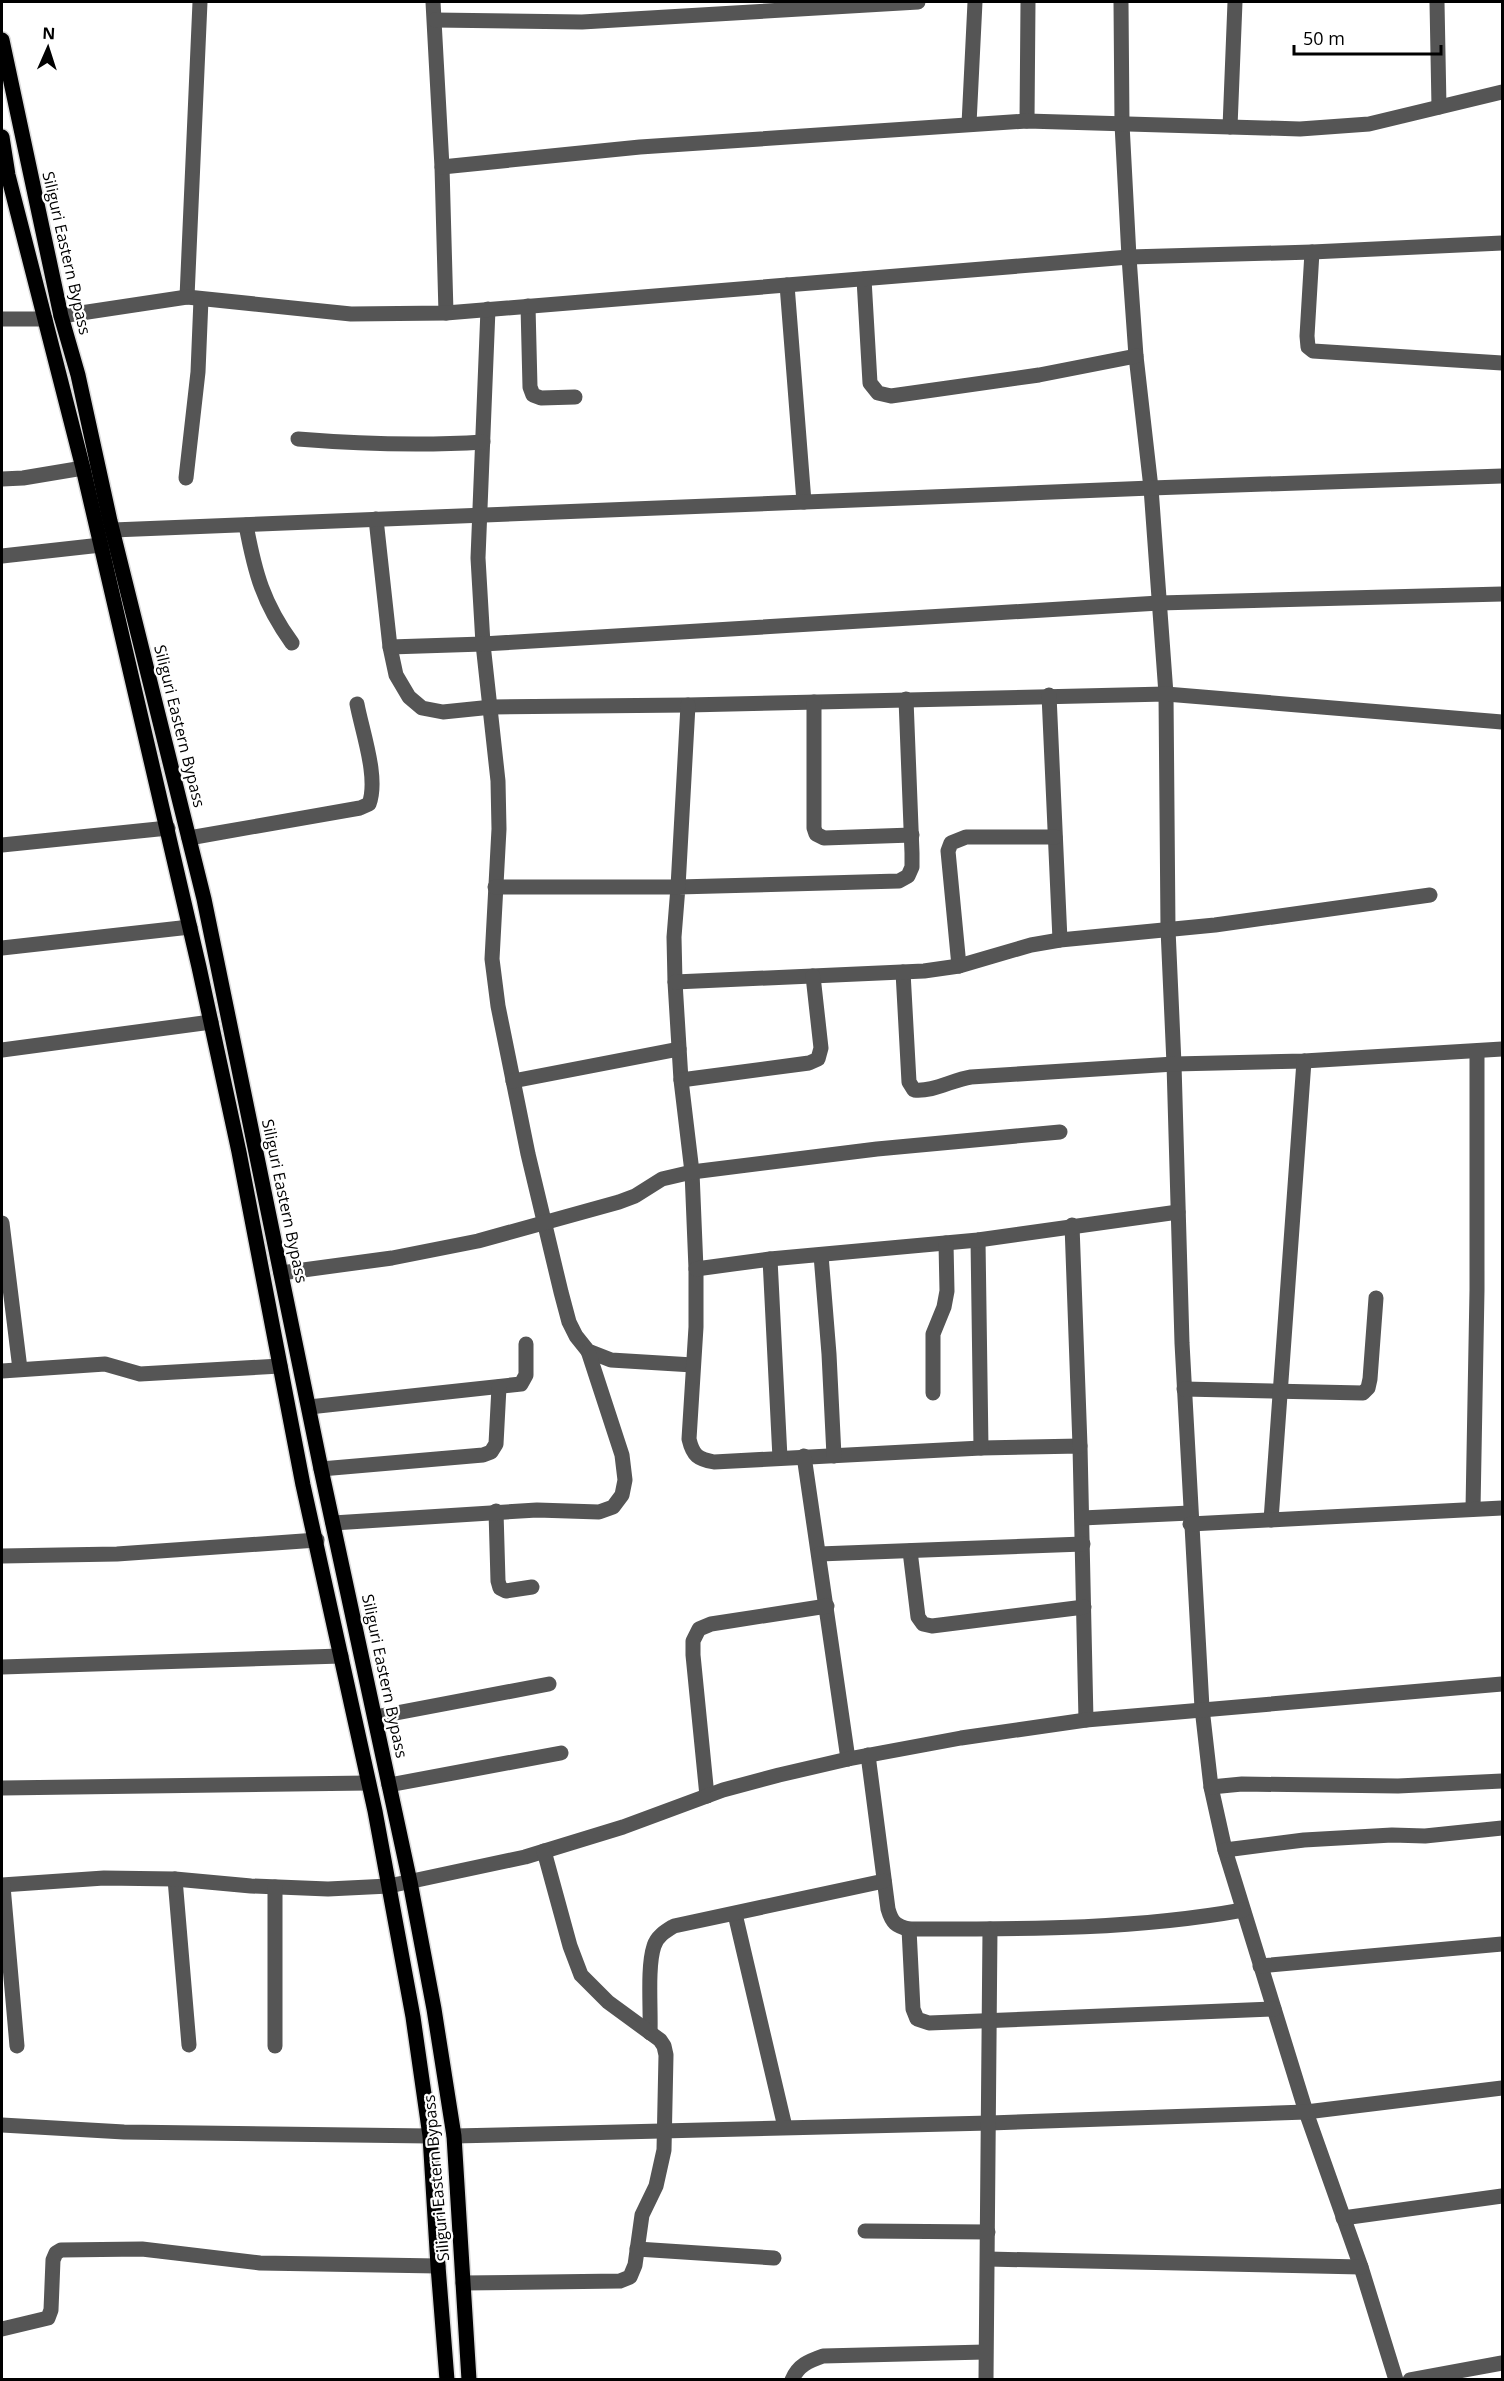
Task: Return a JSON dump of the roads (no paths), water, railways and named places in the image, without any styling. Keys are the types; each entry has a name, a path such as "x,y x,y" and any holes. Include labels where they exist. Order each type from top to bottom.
{"main road":[{"name":"Siliguri Eastern Bypass","path":"2,40 61,316 78,375 112,530 204,898 321,1468 410,1882 434,2009 453,2136 469,2379"},
{"name":"Siliguri Eastern Bypass","path":"2,138 8,175 54,348 190,927 239,1152 303,1485 317,1540 389,1886 413,2017 430,2136 447,2379"},
{"path":"45,319 61,316"}],"street":[{"path":"186,478 198,372 194,298 200,2"},
{"path":"432,2 435,20 442,166 446,313"},
{"path":"435,20 582,22 918,2"},
{"path":"969,124 975,2"},
{"path":"1027,121 1028,2"},
{"path":"1121,2 1122,123 1129,257 1136,356 1151,488 1166,694 1168,929 1184,1389 1202,1708 1211,1787 1225,1850 1260,1966 1306,2112 1361,2267 1396,2379"},
{"path":"1230,127 1235,2"},
{"path":"1437,2 1439,107"},
{"path":"442,166 640,147 1027,121 1300,129 1370,124 1503,92"},
{"path":"61,316 194,298 351,314 446,313 1129,257 1312,252 1503,243"},
{"path":"1312,252 1307,336 1308,347 1313,351 1503,363"},
{"path":"864,279 870,383 878,393 891,396 974,386 1136,356"},
{"path":"787,285 804,501"},
{"path":"528,306 530,387 533,394 541,398 575,397"},
{"path":"333,1523 496,1511 599,1512 613,1507 622,1495 625,1480 622,1455 588,1351 568,1322 513,1081 498,1006 492,959 499,829 498,781 492,707 483,644 478,558 488,309"},
{"path":"2,319 45,319"},
{"path":"298,439 362,444 426,445 483,442"},
{"path":"2,479 83,468"},
{"path":"112,530 804,501 1503,476"},
{"path":"376,519 390,647 396,675 409,696 422,708 443,712 492,707 1166,694 1503,722"},
{"path":"246,525 252,559 261,588 274,618 292,643"},
{"path":"2,556 101,545"},
{"path":"390,647 483,644 1160,603 1503,594"},
{"path":"1049,695 1060,940"},
{"path":"495,887 678,887 899,881 908,876 912,867 906,699"},
{"path":"814,702 814,828 816,834 824,838 912,835"},
{"path":"189,838 360,808 369,804 373,794 372,777 357,704"},
{"path":"688,705 674,937 681,1080 692,1172 696,1269 696,1327 689,1439 692,1452 699,1459 714,1462 981,1448 1080,1446"},
{"path":"2,845 168,828"},
{"path":"959,966 948,851 951,843 966,837 1055,837"},
{"path":"675,982 903,972 959,966 1031,945 1060,940 1215,925 1430,895"},
{"path":"2,948 190,927"},
{"path":"903,972 909,1082 914,1090 934,1088 955,1080 972,1077 1174,1064 1304,1061 1503,1050"},
{"path":"681,1080 809,1063 818,1059 821,1048 813,976"},
{"path":"2,1050 211,1022"},
{"path":"513,1081 680,1049"},
{"path":"1473,1509 1477,1290 1477,1052"},
{"path":"1271,1520 1304,1061"},
{"path":"281,1273 392,1258 478,1241 619,1202 635,1196 662,1179 692,1172 877,1149 1060,1132"},
{"path":"696,1269 770,1259 978,1240 1072,1225 1178,1212"},
{"path":"2,1224 20,1370"},
{"path":"1072,1225 1083,1544 1086,1720"},
{"path":"978,1240 981,1448"},
{"path":"933,1393 933,1334 944,1307 947,1292 946,1243"},
{"path":"821,1255 834,1456"},
{"path":"770,1259 780,1458"},
{"path":"1184,1389 1363,1393 1368,1388 1370,1378 1376,1298"},
{"path":"309,1407 521,1384 526,1375 526,1344"},
{"path":"588,1351 611,1360 693,1365"},
{"path":"2,1371 105,1364 140,1374 280,1366"},
{"path":"321,1468 483,1455 491,1452 496,1444 499,1387"},
{"path":"804,1456 848,1759"},
{"path":"1082,1518 1271,1520 1503,1508"},
{"path":"496,1511 500,1588 506,1591 532,1587"},
{"path":"2,1556 117,1554 317,1540"},
{"path":"819,1554 1083,1544"},
{"path":"910,1551 918,1617 923,1624 932,1626 1084,1606"},
{"path":"707,1796 693,1654 693,1641 699,1629 711,1624 827,1606"},
{"path":"2,1667 341,1656"},
{"path":"375,1717 549,1684"},
{"path":"17,2046 7,1995 2,1886 104,1878 175,1879 328,1889 389,1886 544,1851 623,1827 707,1796 779,1775 848,1759 961,1738 1086,1720 1202,1708 1503,1684"},
{"path":"389,1785 561,1754"},
{"path":"868,1755 884,1881 891,1921 896,1926 909,1929 1091,1927 1207,1917 1243,1910"},
{"path":"1211,1787 1242,1784 1398,1786 1503,1781"},
{"path":"2,1788 368,1783"},
{"path":"1225,1850 1304,1840 1392,1835 1425,1836 1503,1828"},
{"path":"464,2283 620,2282 630,2277 638,2249 642,2215 661,2168 664,2150 666,2055 664,2046 608,2002 581,1975 570,1946 544,1851"},
{"path":"175,1879 189,2045"},
{"path":"650,2033 651,1959 654,1944 663,1932 674,1926 884,1881"},
{"path":"275,1887 275,2046"},
{"path":"735,1914 785,2127"},
{"path":"909,1929 913,2009 917,2019 929,2023 1274,2009"},
{"path":"986,2379 990,1929"},
{"path":"1260,1966 1503,1944"},
{"path":"453,2136 990,2123 1306,2112 1503,2088"},
{"path":"2,2125 124,2133 430,2136"},
{"path":"1343,2218 1503,2196"},
{"path":"865,2231 988,2232"},
{"path":"2,2329 48,2318 51,2310 53,2260 56,2253 61,2250 142,2249 261,2263 438,2266"},
{"path":"638,2249 774,2258"},
{"path":"988,2259 1361,2267"},
{"path":"792,2379 806,2362 823,2356 985,2352"},
{"path":"1410,2379 1503,2363"}]}
